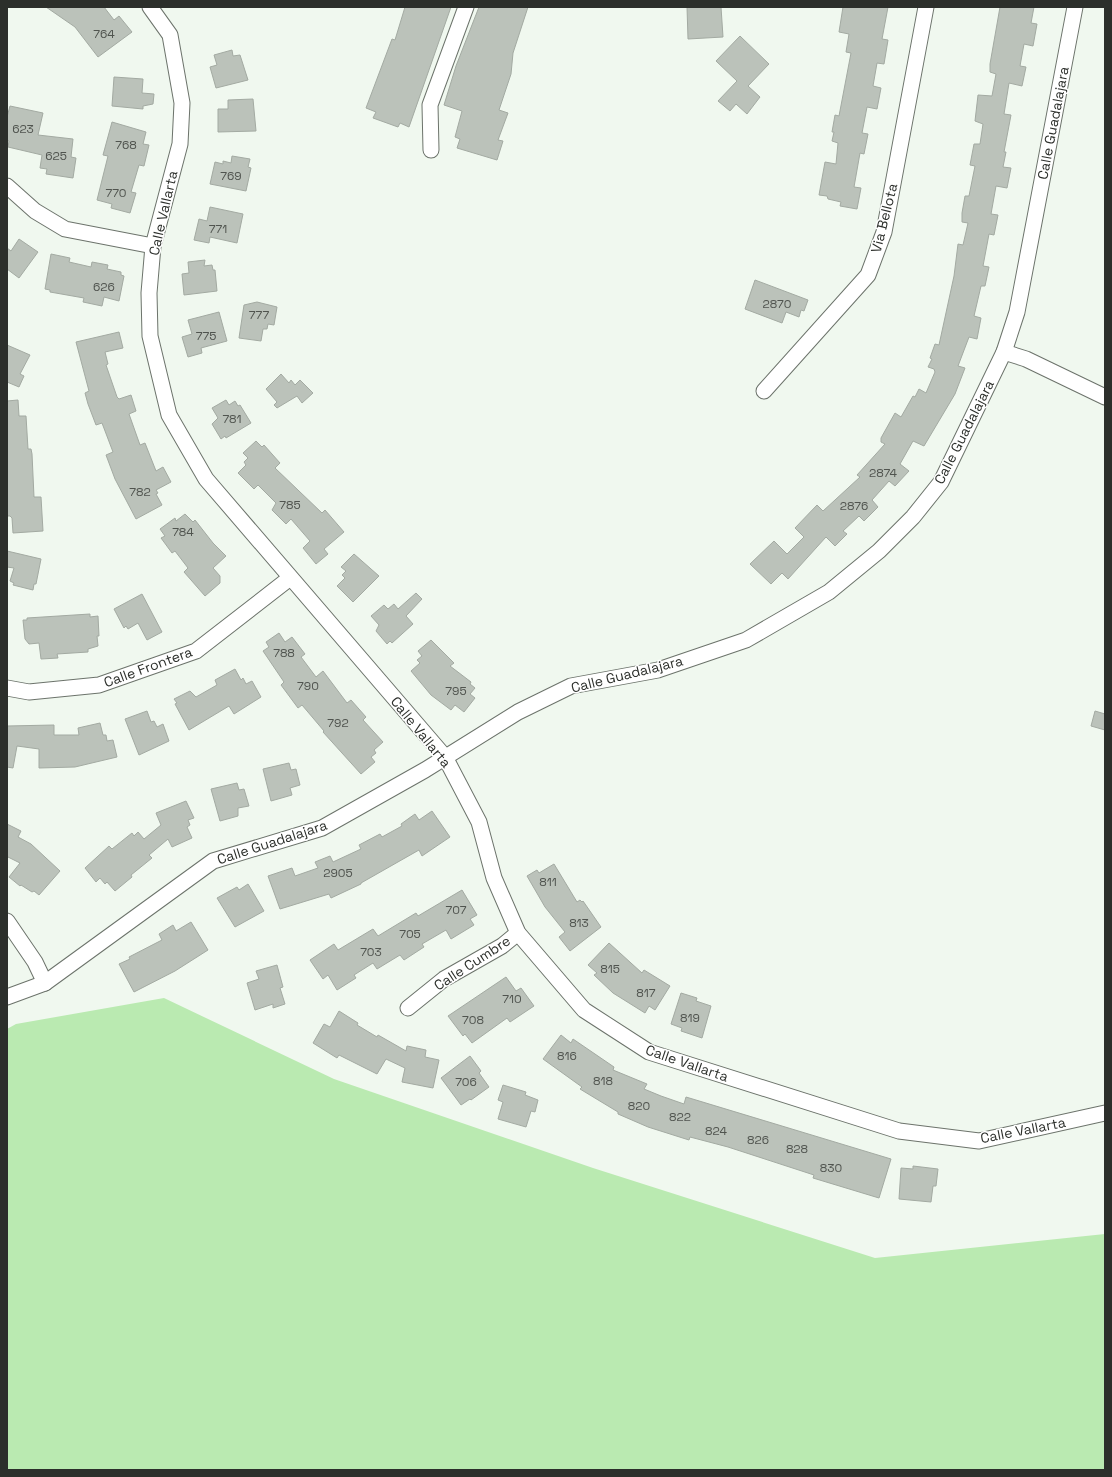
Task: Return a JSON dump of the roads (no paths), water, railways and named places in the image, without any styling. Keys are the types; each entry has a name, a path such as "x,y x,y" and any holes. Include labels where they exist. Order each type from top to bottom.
{"street":[{"name":"Calle Vallarta","path":"150,7 170,35 182,103 180,144 153,246 149,293 150,336 169,415 206,479 445,757 479,822 494,878 518,933 584,1010 649,1052 899,1131 979,1141 1105,1113"},
{"path":"431,150 430,105 466,7"},
{"name":"Via Bellota","path":"764,391 868,275 884,232 926,7"},
{"name":"Calle Guadalajara","path":"7,997 45,983 213,860 322,828 445,757 518,712 571,686 658,670 746,640 830,592 879,552 913,517 941,482 1004,352 1017,312 1075,7"},
{"path":"7,186 35,211 65,229 153,246"},
{"path":"1004,352 1026,359 1105,397"},
{"name":"Calle Frontera","path":"7,688 29,692 99,686 196,651 290,578"},
{"path":"7,921 35,962 45,983"},
{"name":"Calle Cumbre","path":"408,1008 444,979 502,946 518,933"}]}
